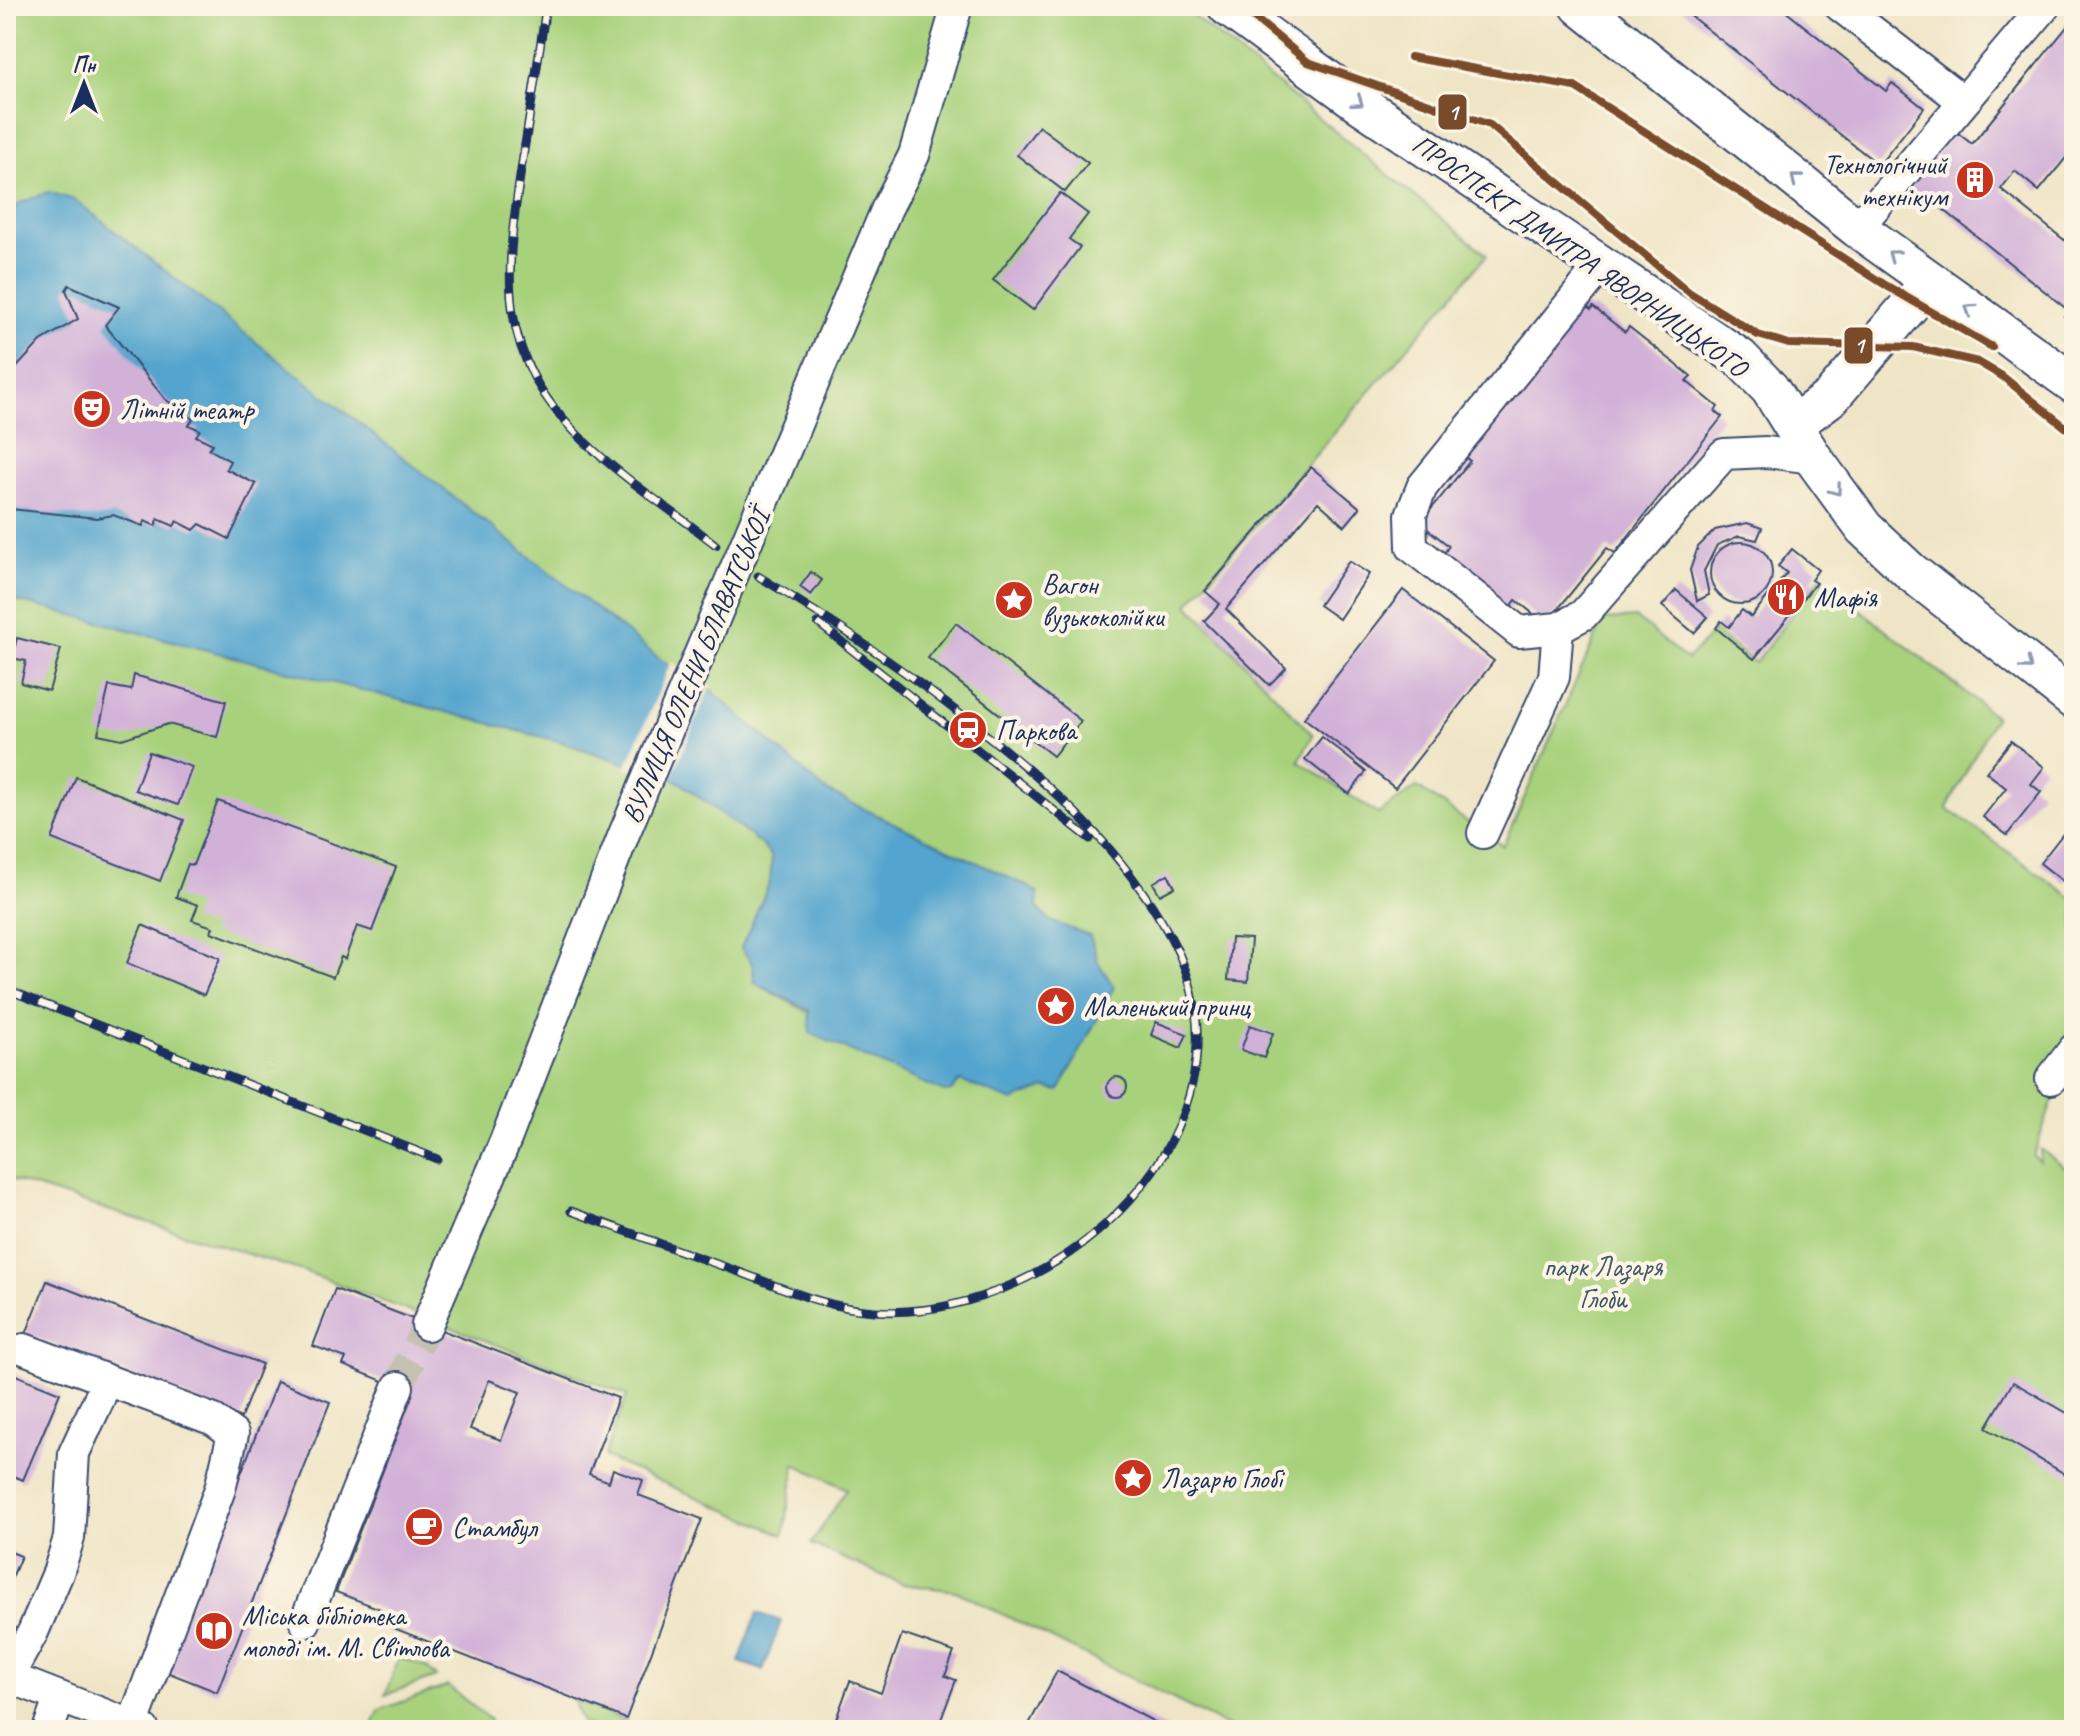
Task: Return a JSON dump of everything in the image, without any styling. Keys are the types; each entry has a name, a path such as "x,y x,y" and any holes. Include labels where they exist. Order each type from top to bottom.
{"main road":[{"name":"ПРОСПЕКТ ДМИТРА ЯВОРНИЦЬКОГО","path":"1227,6 1362,105 1740,358 1770,389 1813,458 1864,528 1911,572 2074,700"},
{"path":"1580,6 1857,228 1929,283 2011,336 2074,384"},
{"path":"1793,425 1831,397 1929,283"}],"street":[{"name":"ВУЛИЦЯ ОЛЕНИ БЛАВАТСЬКОЇ","path":"427,1325 506,1139 624,834 887,208 914,155 957,6"},
{"path":"1840,6 1963,101"},
{"path":"1857,228 2045,6"},
{"path":"1591,278 1422,487 1411,515 1412,547 1519,632 1558,628 1583,615 1724,454 1766,452 1813,458"},
{"path":"1483,833 1554,677 1558,628"},
{"path":"2051,1079 2074,1049"},
{"path":"24,1349 214,1420 233,1434 220,1489 138,1728 7,1677 33,1632 58,1573 73,1511 74,1453 100,1397"},
{"path":"305,1622 398,1387"},
{"path":"48,1730 60,1697"}],"green space":[{"name":"парк Лазаря Глоби","path":"6,6 1181,6 1487,255 1188,604 1313,735 1299,761 1378,814 1417,787 1503,846 1603,620 1636,618 1687,660 1714,631 1755,663 1820,578 1995,716 1947,808 2074,899 2074,1074 2056,1092 2033,1156 2040,1161 2040,1149 2074,1174 2074,1730 1235,1730 956,1591 902,1584 811,1544 847,1489 795,1464 784,1535 604,1457 627,1395 312,1274 6,1178 6,598 558,741 678,781 762,845 772,857 770,882 741,948 752,963 755,983 951,1091 960,1081 1022,1096 1045,1088 1114,987 1098,962 1090,936 1050,921 1037,907 1038,893 826,791 712,691 664,662 20,203 6,216"},
{"path":"399,1658 426,1667 436,1677 385,1695"},
{"path":"448,1686 490,1720 486,1730 371,1730 379,1710"},
{"path":"573,1700 626,1721 623,1730 600,1730 582,1723"}],"water":[{"path":"48,192 75,200 664,662 712,691 826,791 1029,887 1038,893 1037,908 1050,921 1090,936 1098,962 1114,987 1059,1091 1045,1088 1013,1101 960,1081 951,1091 944,1092 810,1033 809,1010 755,983 752,963 741,948 770,882 772,857 762,845 678,781 558,741 6,598 6,216 20,203"},
{"path":"757,1613 781,1621 763,1670 739,1662"}],"pier":[{"path":"671,662 711,685 669,783 626,768"}],"building":[{"path":"1678,6 1779,6 1886,91 1892,83 1924,108 1879,165"},
{"name":"Технологічний технікум","path":"2074,18 2074,148 2039,191 2015,171 2001,189 2074,248 2074,324 2064,316 2069,311 1928,197 1924,203 1908,189 1955,131 1972,144"},
{"path":"1039,126 1088,163 1065,192 1017,155"},
{"path":"1060,193 1088,214 1069,239 1080,247 1033,310 993,280"},
{"name":"Літній театр","path":"69,285 119,307 105,325 165,399 193,419 189,425 200,430 196,436 213,444 209,449 230,461 226,469 256,484 229,539 200,524 194,530 177,521 174,526 158,519 156,526 145,521 143,526 113,515 97,518 10,509 6,532 6,379 41,341 78,319 66,290"},
{"path":"1583,304 1591,310 1593,307 1625,332 1629,327 1691,376 1686,381 1718,407 1715,411 1722,417 1615,553 1607,548 1546,624 1516,600 1507,612 1440,559 1449,546 1420,523 1470,461 1462,455"},
{"path":"1311,467 1360,508 1345,526 1318,502 1226,609 1286,668 1269,685 1204,621 1220,604 1205,591"},
{"path":"1747,523 1762,528 1757,540 1739,536 1717,545 1704,571 1709,595 1697,601 1690,570 1698,547 1715,530"},
{"path":"1741,542 1753,544 1763,551 1770,561 1770,585 1763,595 1753,602 1741,604 1729,602 1719,595 1712,585 1710,573 1712,561 1719,551 1729,544"},
{"name":"Мафія","path":"1792,549 1818,570 1811,580 1816,583 1754,659 1716,628 1721,621 1729,627 1742,610 1751,617 1787,573 1778,566"},
{"path":"1349,561 1369,574 1339,619 1319,605"},
{"path":"811,572 822,580 811,595 800,587"},
{"path":"1403,590 1494,661 1395,788 1304,718"},
{"path":"1676,590 1708,617 1694,633 1662,606"},
{"path":"956,623 1081,721 1053,756 928,658"},
{"path":"17,638 61,649 49,691 21,683 26,661 12,658"},
{"path":"134,675 226,701 217,737 168,724 122,739 98,734 109,686 131,690"},
{"path":"1322,737 1366,772 1349,794 1305,759"},
{"path":"2011,741 2044,767 2031,784 2041,792 2007,835 1983,817 2006,788 1986,772"},
{"path":"149,752 192,767 178,805 135,790"},
{"path":"76,777 184,820 160,881 52,839"},
{"path":"218,801 396,867 372,931 357,926 345,959 341,957 333,977 211,932 213,927 192,920 198,905 176,897 188,864 193,865"},
{"path":"2074,820 2074,870 2064,882 2040,863"},
{"path":"1168,874 1175,887 1160,895 1153,883"},
{"path":"142,925 220,958 204,995 127,963"},
{"path":"1231,938 1251,939 1248,982 1228,980"},
{"path":"1156,1022 1187,1034 1181,1048 1151,1035"},
{"path":"1250,1025 1273,1033 1264,1058 1241,1050"},
{"path":"1117,1077 1124,1080 1127,1087 1124,1094 1117,1097 1110,1094 1107,1087 1110,1080"},
{"path":"47,1281 262,1364 241,1418 26,1334"},
{"path":"335,1289 618,1398 589,1474 609,1482 613,1469 643,1480 638,1495 702,1519 626,1719 378,1622 383,1610 336,1592 413,1393 343,1365 346,1358 313,1346","holes":["489,1380 520,1392 501,1440 470,1429"]},
{"path":"6,1371 60,1393 23,1480 6,1473"},
{"path":"277,1381 330,1402 217,1692 164,1671"},
{"path":"2013,1382 2074,1417 2072,1478 1986,1428"},
{"path":"6,1550 21,1556 6,1592"},
{"path":"902,1634 954,1652 945,1676 956,1680 937,1730 832,1730 850,1681 881,1693"},
{"path":"1057,1671 1170,1730 1026,1730"}],"tunnel":[{"path":"398,1387 427,1325"}],"railway":[{"path":"546,6 512,238 512,310 520,344 534,377 556,410 586,443 633,483 716,545"},
{"path":"571,1211 823,1302 874,1311 944,1306 1013,1284 1076,1248 1130,1199 1171,1141 1194,1076 1195,1007 1170,936 1131,876 1109,849 1060,798 952,708 871,649 758,576"},
{"path":"818,623 1090,839"},
{"path":"6,989 437,1159"}],"transit line":[{"name":"1","path":"1240,6 1308,62 1490,125 1690,293 1758,335 1789,344 1913,347 1978,362 2002,376 2074,434"},
{"name":"1","path":"1410,57 1575,87 1887,286 1992,347"}],"place":[{"name":"Технологічний технікум","path":"1975,180"},
{"name":"Літній театр","path":"92,409"},
{"name":"Мафія","path":"1786,597"},
{"name":"Вагон вузькоколійки","path":"1014,600"},
{"name":"Паркова","path":"968,730"},
{"name":"Маленький принц","path":"1056,1006"},
{"name":"Лазарю Глобі","path":"1133,1478"},
{"name":"Стамбул","path":"424,1527"},
{"name":"Міська бібліотека молоді ім. М. Світлова","path":"214,1631"}]}
